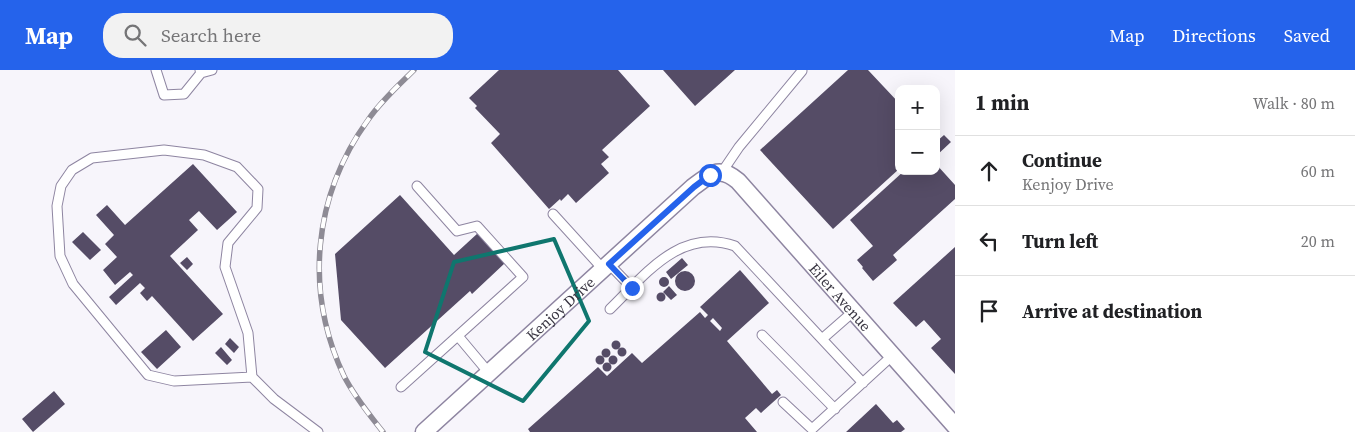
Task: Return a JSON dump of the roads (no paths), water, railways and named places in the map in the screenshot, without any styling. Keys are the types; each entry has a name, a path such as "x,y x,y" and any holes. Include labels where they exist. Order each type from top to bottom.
{"street":[{"name":"Kenjoy Drive","path":"424,432 694,187 710,175 722,172"},
{"name":"Eiler Avenue","path":"722,172 732,176 738,182 955,426"}],"lane":[{"path":"156,70 164,95 184,94 200,72 212,70"},
{"path":"722,172 739,148 802,71"},
{"path":"252,377 174,381 148,375 73,284 60,256 57,206 61,186 72,170 92,158 164,150 204,156 237,167 258,189 257,208 228,243 225,267 248,333 252,377 274,399 318,432"},
{"path":"401,387 523,278 477,226 457,231 417,186"},
{"path":"553,214 606,266 632,288"},
{"path":"610,309 661,259 684,246 697,242 726,242 735,246 863,383"},
{"path":"822,339 854,311"},
{"path":"762,335 835,409"},
{"path":"458,336 489,373"},
{"path":"783,402 812,429 893,355"}],"railway":[{"path":"383,432 348,383 331,344 323,311 320,245 326,212 335,180 350,149 378,106 414,70"}]}
